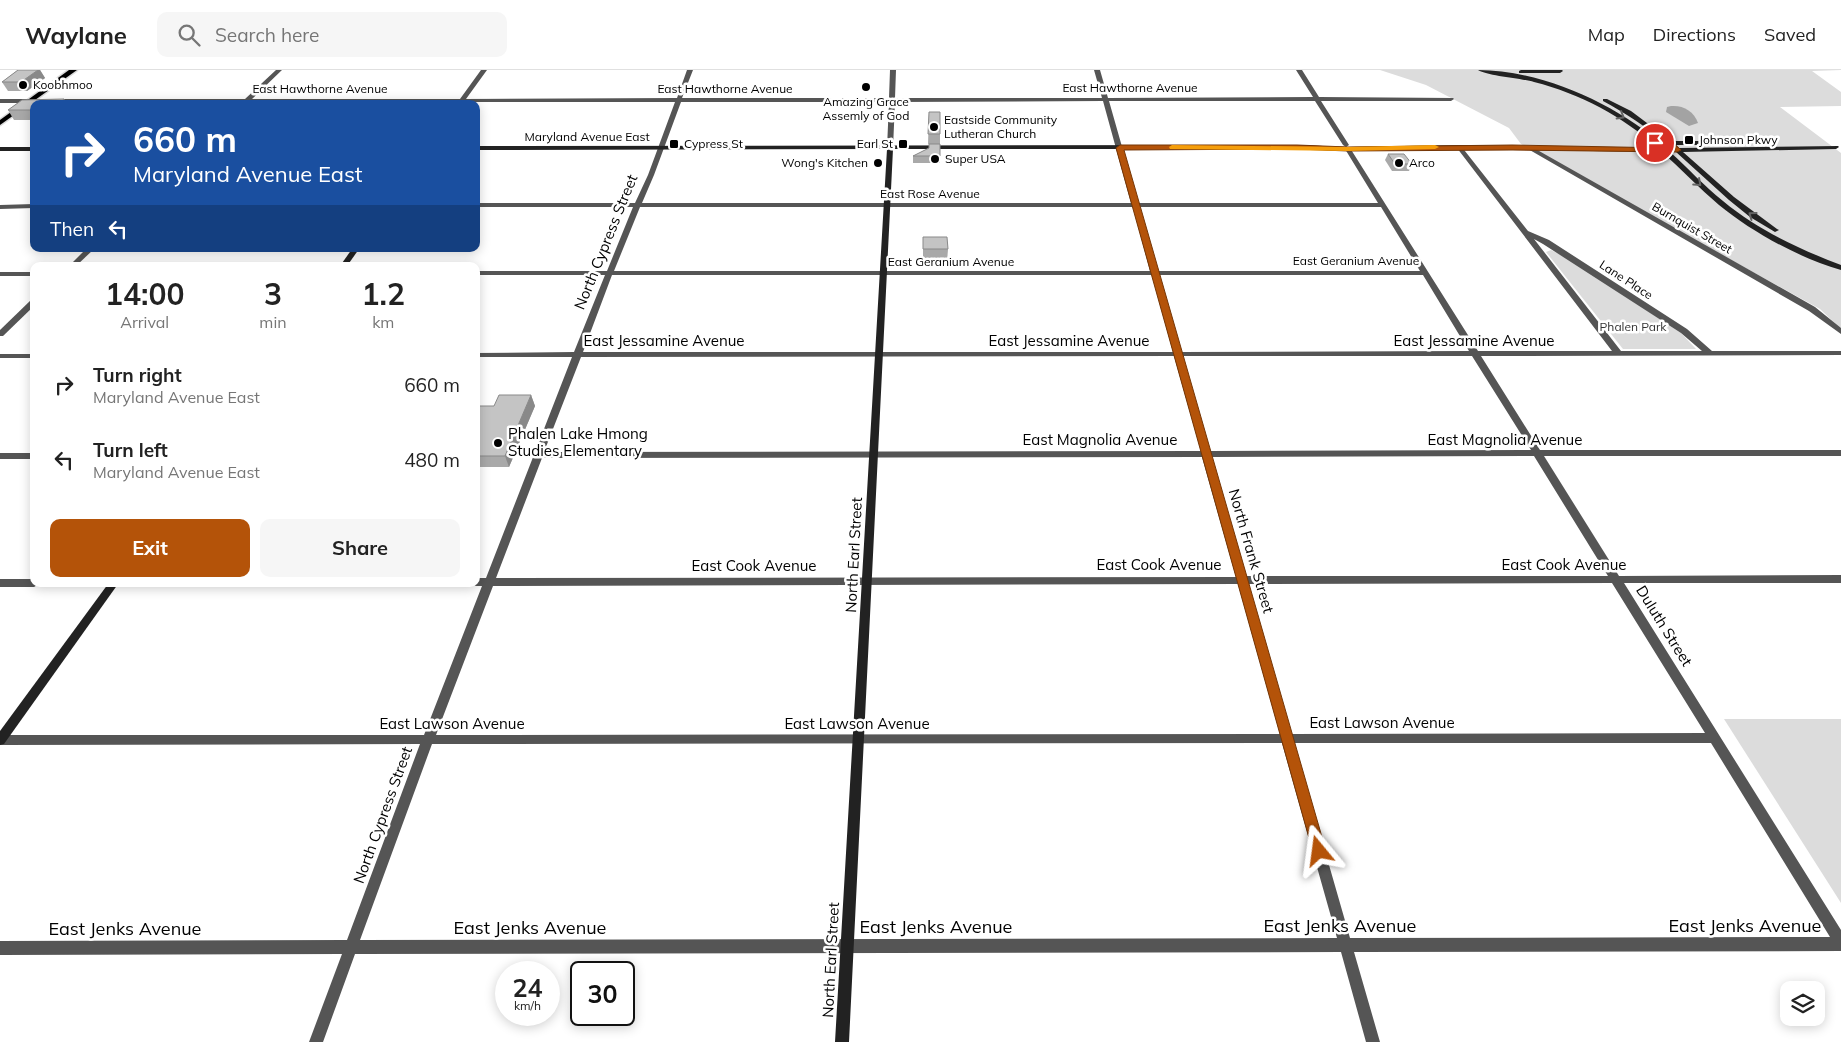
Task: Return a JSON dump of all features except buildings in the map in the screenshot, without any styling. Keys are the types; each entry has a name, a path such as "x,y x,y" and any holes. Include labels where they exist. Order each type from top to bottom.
{"main road":[{"path":"33,100 74,70"},
{"path":"0,124 30,102"}],"street":[{"path":"247,100 279,70"},
{"path":"462,100 484,70"},
{"name":"North Cypress Street","path":"316,1042 428,739 690,70"},
{"name":"North Earl Street","path":"842,1042 884,273 893,70"},
{"name":"North Frank Street","path":"1097,70 1373,1042"},
{"name":"Duluth Street","path":"1299,70 1841,943"},
{"path":"1481,70 1546,81 1584,91 1617,105 1646,123 1753,216 1795,242 1841,263"},
{"path":"1509,70 1521,72 1546,81 1611,110 1635,125 1734,213 1788,244 1841,268"},
{"path":"1546,81 1561,71"},
{"path":"1521,72 1561,71"},
{"name":"East Hawthorne Avenue","path":"480,102 1451,99"},
{"name":"East Hawthorne Avenue","path":"0,101 30,101"},
{"name":"Maryland Avenue East","path":"1530,148 1546,144 1655,143 1823,144 1838,147"},
{"name":"Maryland Avenue East","path":"480,148 1459,147 1677,150 1838,147"},
{"name":"Lane Place","path":"1459,147 1619,354"},
{"name":"Burnquist Street","path":"1530,148 1812,309 1841,332"},
{"path":"0,149 30,149"},
{"name":"East Rose Avenue","path":"480,205 1383,205"},
{"path":"0,207 30,206"},
{"name":"Lane Place","path":"1525,233 1546,242 1684,331 1711,354"},
{"path":"76,262 87,252"},
{"name":"East Geranium Avenue","path":"480,273 1426,273"},
{"path":"0,274 30,274"},
{"path":"0,334 30,306"},
{"name":"East Jessamine Avenue","path":"480,355 1841,353"},
{"path":"0,356 30,356"},
{"name":"East Magnolia Avenue","path":"538,455 1841,453"},
{"path":"0,456 30,456"},
{"name":"East Cook Avenue","path":"480,582 1841,579"},
{"path":"0,583 30,583"},
{"path":"0,740 111,587"},
{"name":"East Lawson Avenue","path":"0,740 1715,738"},
{"name":"East Jenks Avenue","path":"0,948 1841,943"}],"green space":[{"path":"1380,70 1841,70 1812,71 1841,92 1841,106 1780,107 1841,153 1841,329 1820,309 1521,144 1509,128 1426,85"},
{"name":"Phalen Park","path":"1551,250 1567,258 1681,333 1696,349 1623,349 1546,252"},
{"path":"1724,719 1841,719 1841,903"}],"shaded area":[{"path":"1671,106 1688,110 1694,115 1698,123 1689,126 1666,112 1667,107"}],"slow traffic":[{"path":"1172,147 1297,147 1309,149 1435,147"}],"place":[{"name":"Koobhmoo","path":"23,85"},
{"name":"Amazing Grace Assemly of God","path":"866,87"},
{"name":"Eastside Community Lutheran Church","path":"934,127"},
{"name":"Johnson Pkwy","path":"1689,140"},
{"name":"Cypress St","path":"674,144"},
{"name":"Earl St","path":"903,144"},
{"name":"Super USA","path":"935,159"},
{"name":"Wong's Kitchen","path":"878,163"},
{"name":"Arco","path":"1399,163"},
{"name":"Phalen Lake Hmong Studies Elementary","path":"498,443"}],"route":[{"path":"1319,851 1120,148 1297,147 1309,149 1385,149 1393,147 1512,147 1677,150 1670,143 1655,143"}]}
